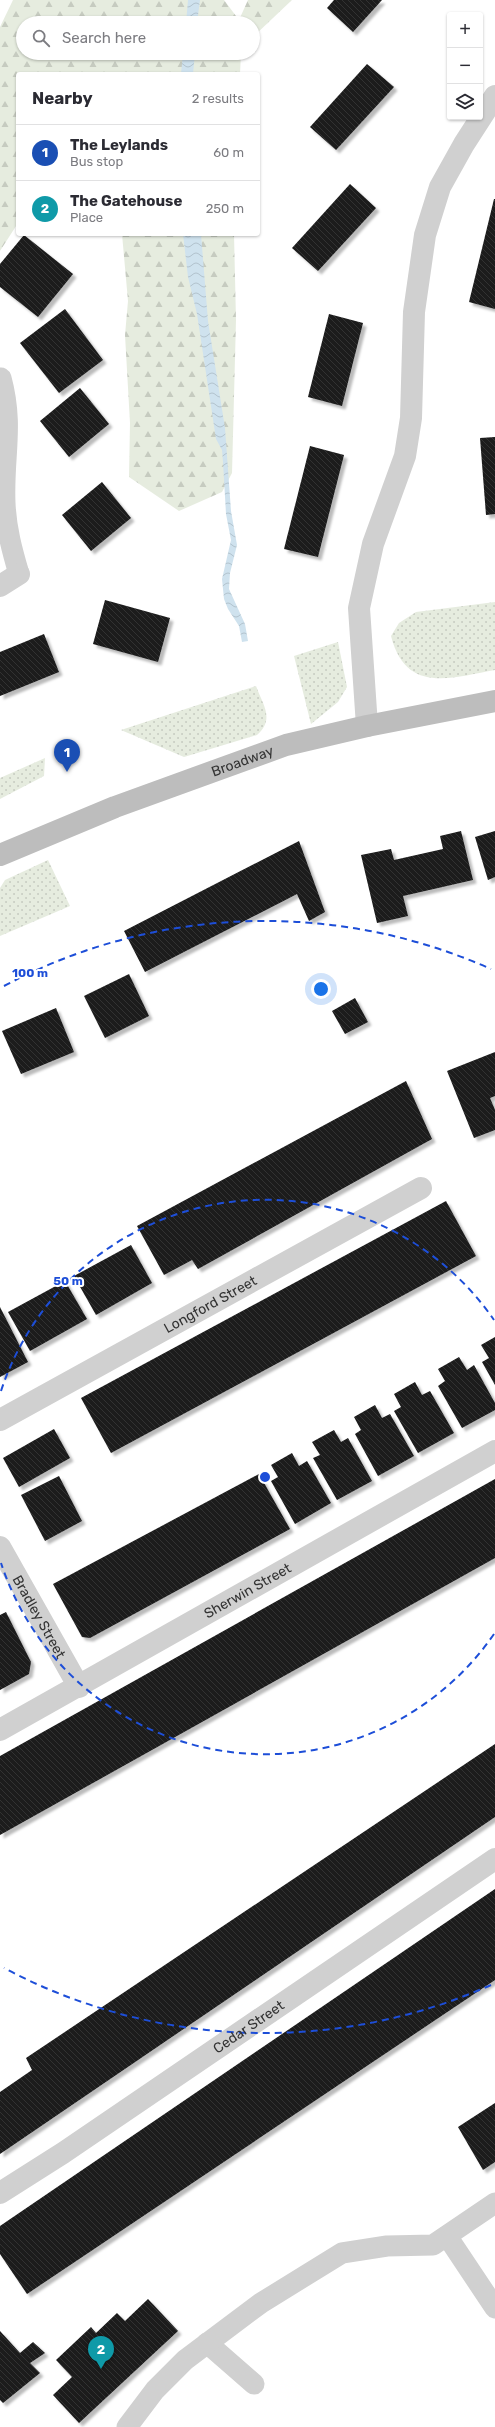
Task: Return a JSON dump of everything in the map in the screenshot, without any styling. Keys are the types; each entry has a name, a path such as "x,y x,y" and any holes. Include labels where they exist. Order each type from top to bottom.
{"street":[{"path":"367,726 359,608 373,544 405,456 411,418 414,312 425,235 440,187 464,144 495,96"},
{"path":"0,586 19,574"},
{"name":"Broadway","path":"0,855 115,807 286,745 367,726 495,701"},
{"name":"Longford Street","path":"0,1420 421,1188"},
{"name":"Sherwin Street","path":"0,1730 495,1452"},
{"name":"Bradley Street","path":"0,1547 79,1687"},
{"name":"Cedar Street","path":"0,2193 63,2153 495,1859"}],"lane":[{"path":"1,378 7,402 9,433 5,501 7,529 19,574"},
{"path":"127,2427 155,2390 185,2360 261,2302 342,2253 387,2246 433,2245 495,2204"},
{"path":"447,2236 495,2308"},
{"path":"207,2343 254,2384"}],"green space":[{"path":"13,0 224,0 236,16 16,16 16,60 241,60 240,72 16,72 16,226 0,251 0,27"},
{"path":"248,0 292,0 260,30 260,16 241,16"},
{"path":"122,236 234,236 236,320 232,473 222,492 179,511 129,477 130,423 125,335 128,301"},
{"path":"495,602 495,670 462,676 432,678 419,674 407,667 398,654 391,636 399,623 416,612"},
{"path":"338,642 347,687 338,702 311,724 294,656"},
{"path":"256,686 266,712 265,723 257,735 184,757 121,730"},
{"path":"45,758 44,776 0,799 0,778"},
{"path":"48,860 70,906 0,936 0,888 5,880"}],"water":[{"path":"188,0 200,0 198,16 187,16"},
{"path":"182,60 194,60 193,72 181,72"},
{"path":"183,236 201,236 208,321 225,428 231,511 237,545 230,573 229,589 245,624 248,641 242,642 239,626 228,609 224,599 222,579 231,540 226,514 222,450 216,439 197,314 188,277"}],"building":[{"path":"334,0 382,0 353,32 327,8"},
{"path":"367,64 394,87 336,150 310,127"},
{"path":"350,184 376,208 318,271 292,248"},
{"path":"495,199 495,309 469,302"},
{"path":"23,236 25,236 73,274 38,317 0,287 0,264"},
{"path":"65,309 103,360 59,393 20,343"},
{"path":"329,314 363,323 342,406 308,397"},
{"path":"80,388 109,424 69,457 40,421"},
{"path":"495,437 495,514 486,515 480,438"},
{"path":"310,446 344,455 318,557 284,549"},
{"path":"102,482 131,518 91,551 62,515"},
{"path":"105,600 170,618 158,662 93,644"},
{"path":"44,634 59,672 0,696 0,652"},
{"path":"461,831 473,880 403,896 408,916 377,923 361,855 391,849 394,860 443,849 440,836"},
{"path":"495,831 495,877 488,880 475,837"},
{"path":"299,841 325,912 309,921 297,894 145,972 124,931"},
{"path":"129,974 149,1016 105,1038 84,996"},
{"path":"355,998 368,1022 345,1034 332,1011"},
{"path":"56,1008 74,1052 21,1074 2,1031"},
{"path":"495,1052 495,1096 490,1098 495,1110 495,1130 474,1138 447,1071"},
{"path":"406,1081 432,1139 198,1269 192,1260 164,1275 137,1226"},
{"path":"446,1201 476,1256 111,1453 81,1398"},
{"path":"131,1245 152,1283 96,1315 74,1276"},
{"path":"65,1281 87,1319 30,1351 8,1312"},
{"path":"0,1307 28,1362 0,1377"},
{"path":"495,1337 495,1385 482,1362 489,1358 481,1345"},
{"path":"459,1357 467,1370 474,1365 495,1403 495,1410 462,1428 438,1386 445,1381 438,1369"},
{"path":"415,1382 422,1395 430,1391 454,1433 418,1453 394,1411 401,1407 394,1394"},
{"path":"375,1405 382,1418 390,1414 414,1456 378,1476 355,1434 361,1430 354,1417"},
{"path":"54,1429 70,1458 19,1487 3,1458"},
{"path":"334,1430 341,1442 348,1438 372,1481 337,1500 313,1458 320,1455 312,1442"},
{"path":"292,1453 299,1466 307,1461 331,1503 295,1524 271,1481 278,1477 271,1465"},
{"path":"259,1474 290,1529 90,1638 82,1637 53,1584"},
{"path":"59,1476 82,1521 45,1541 21,1495"},
{"path":"495,1479 495,1558 0,1835 0,1756"},
{"path":"6,1612 31,1662 29,1674 0,1690 0,1615"},
{"path":"495,1744 495,1817 0,2154 0,2092 32,2070 26,2058"},
{"path":"495,1889 495,1980 27,2294 0,2254 0,2226"},
{"path":"495,2103 495,2162 483,2170 458,2127"},
{"path":"148,2299 178,2331 79,2423 53,2395 72,2377 56,2360 91,2327 96,2333 117,2313 125,2321"},
{"path":"0,2331 20,2353 33,2342 45,2353 30,2363 40,2373 3,2403 0,2400"}],"place":[{"name":"The Leylands","path":"67,772"},
{"name":"The Gatehouse","path":"101,2369"}]}
